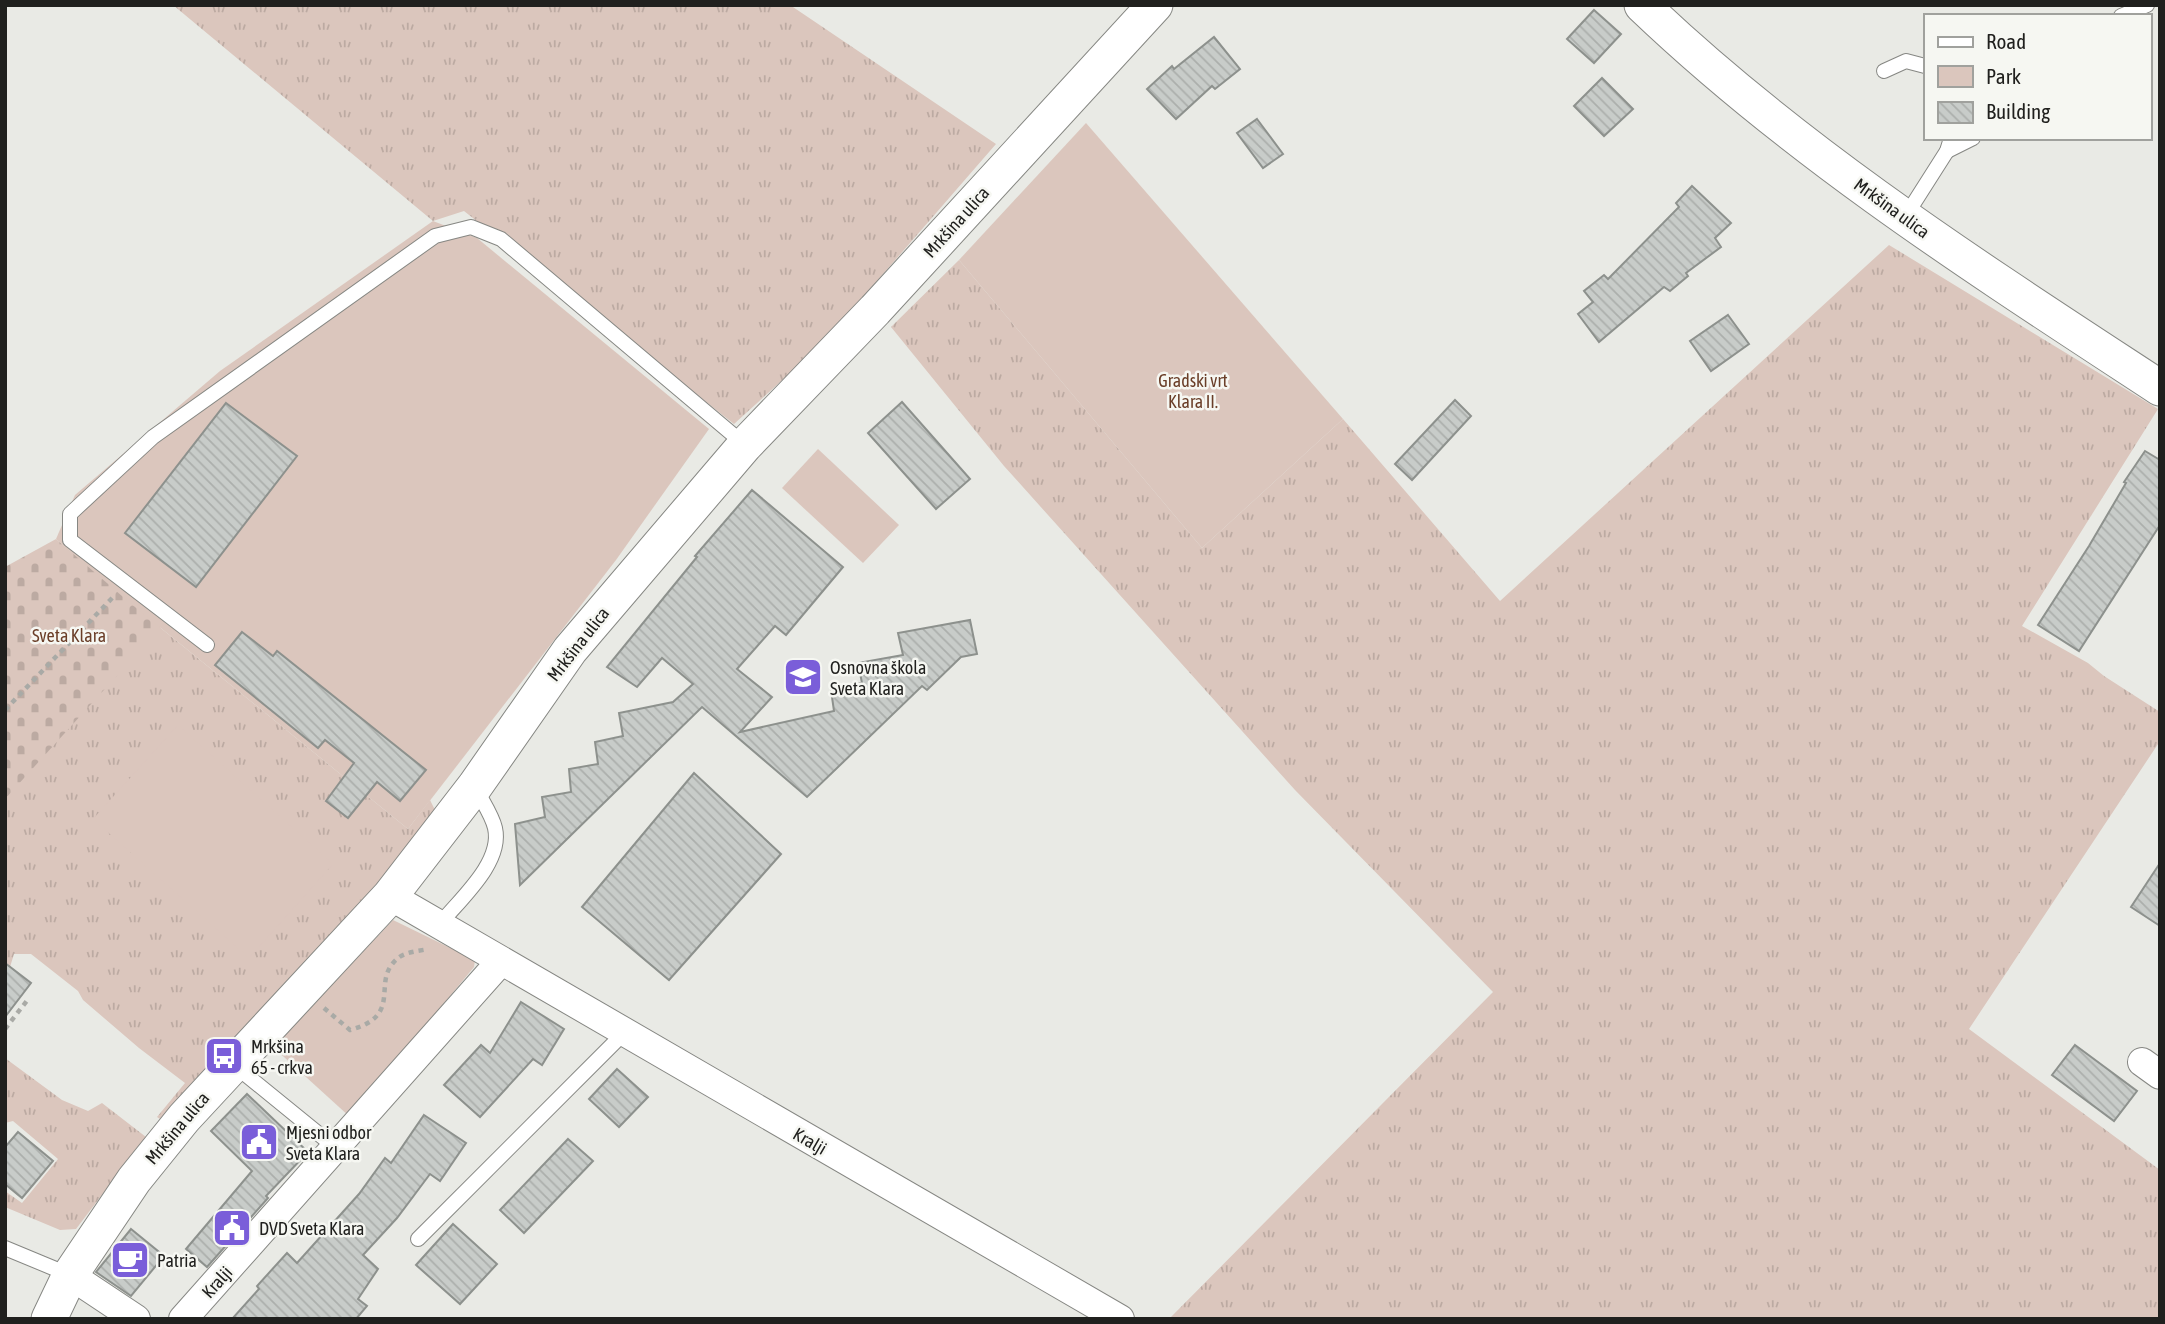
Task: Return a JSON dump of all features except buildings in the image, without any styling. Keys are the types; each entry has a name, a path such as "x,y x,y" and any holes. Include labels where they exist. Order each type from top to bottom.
{"street":[{"name":"Mrkšina ulica","path":"50,1319 70,1275 134,1180 184,1118 390,896 475,786 570,650 746,444 875,310 1155,5"},
{"name":"Mrkšina ulica","path":"1643,5 1739,93 1904,218 2160,388"},
{"name":"Kralji","path":"390,896 1120,1319"},
{"name":"Kralji","path":"183,1319 502,961"},
{"path":"70,1275 136,1319"}],"lane":[{"path":"2126,14 2147,5"},
{"path":"1884,71 1906,61 1924,66"},
{"path":"1904,218 1949,145 1966,140"},
{"path":"207,645 70,540 70,514 153,437 435,236 471,227 501,239 746,444"},
{"path":"445,928 489,864 495,848 495,828 475,786"},
{"path":"418,1239 624,1033"},
{"path":"233,1065 336,1148"},
{"path":"5,1248 70,1275"}],"path":[{"path":"5,710 125,584"},
{"path":"316,1002 350,1030 369,1025 384,1006 388,969 398,957 444,943 445,928"},
{"path":"5,1029 29,998"}],"green space":[{"path":"173,5 790,5 996,144 824,342 734,424 464,211 433,221"},
{"name":"Gradski vrt Klara II.","path":"1086,123 1343,419 1202,548 959,260"},
{"path":"433,221 477,238 709,429 616,560 408,829 130,603 56,539 75,495 220,371"},
{"path":"1889,245 2158,409 2022,626 2088,663 2160,712 2160,741 1969,1029 2160,1170 2160,1319 1169,1319 1493,992 1295,790 1004,466 891,327 959,260 1202,548 1343,419 1500,601"},
{"path":"818,449 899,525 863,563 782,488"},
{"name":"Sveta Klara","path":"56,539 161,627 5,799 5,567"},
{"path":"130,603 408,829 430,800 436,812 376,888 160,1119 157,1117 185,1083 139,1048 83,1000 78,991 31,954 14,954 5,975 5,738"},
{"path":"178,725 333,864 249,958 93,819"},
{"path":"393,920 475,960 474,967 350,1117 273,1047"},
{"path":"5,1058 62,1100 88,1111 102,1103 146,1137 76,1229 60,1230 5,1207 5,1191 22,1203 58,1159 13,1121 5,1123"}],"place":[{"name":"Osnovna škola Sveta Klara","path":"803,677"},
{"name":"Mrkšina 65 - crkva","path":"224,1056"},
{"name":"Mjesni odbor Sveta Klara","path":"259,1142"},
{"name":"DVD Sveta Klara","path":"232,1228"},
{"name":"Patria","path":"130,1260"}]}
